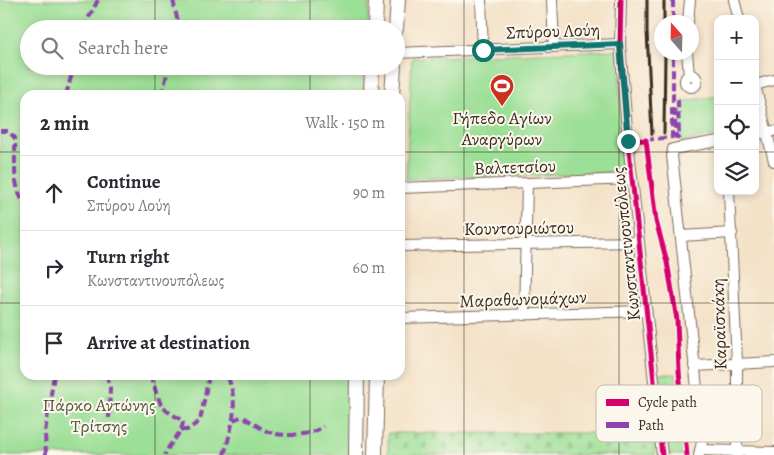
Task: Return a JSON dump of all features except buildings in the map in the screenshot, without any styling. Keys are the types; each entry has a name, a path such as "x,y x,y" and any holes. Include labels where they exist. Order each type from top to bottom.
{"main road":[{"path":"375,20 376,0"},
{"path":"397,20 398,0"},
{"path":"371,90 372,75"},
{"path":"392,90 393,75"},
{"path":"356,455 357,380"},
{"path":"375,455 377,380"}],"street":[{"path":"480,0 483,50"},
{"path":"552,0 554,47"},
{"name":"Κωνσταντινουπόλεως","path":"621,0 620,44 632,179 654,385"},
{"path":"689,15 690,0"},
{"path":"734,0 738,15"},
{"name":"Σπύρου Λούη","path":"405,53 620,44"},
{"path":"688,60 689,76"},
{"path":"759,84 774,80"},
{"path":"759,98 770,132 774,161"},
{"path":"696,385 673,167 673,149 714,142"},
{"name":"Βαλτετσίου","path":"405,188 632,179"},
{"path":"524,316 524,244 527,183"},
{"name":"Καραϊσκάκη","path":"729,195 737,385"},
{"path":"681,236 732,233"},
{"name":"Κουντουριώτου","path":"405,246 639,242"},
{"name":"Μαραθωνομάχων","path":"405,318 646,311"},
{"path":"694,366 774,362"},
{"name":"Κωνσταντινουπόλεως","path":"661,442 662,455"},
{"path":"700,452 774,452"}],"green space":[{"name":"Πάρκο Αντώνης Τρίτσης","path":"0,0 369,0 368,20 20,20 20,75 365,75 364,90 20,90 20,380 350,380 349,455 0,455"},
{"path":"618,50 624,172 406,179 412,58"},
{"path":"714,97 714,136 681,142 681,102"},
{"path":"659,374 676,374 677,385 660,385"},
{"path":"388,433 596,433 596,442 654,442 655,455 388,455"},
{"path":"667,442 683,442 684,455 668,455"}],"railway":[{"path":"647,0 652,134"},
{"path":"664,0 664,15"},
{"path":"664,133 665,60"}],"marked path":[{"path":"88,20 98,0"},
{"path":"173,0 177,20"},
{"path":"673,0 673,15"},
{"path":"646,140 672,137 672,107 674,107 676,137 679,137 678,101 673,101 673,60"},
{"path":"67,90 72,75"},
{"path":"163,90 167,75"},
{"path":"0,131 8,131 15,138 16,181 20,194"},
{"path":"46,455 45,432 53,380"},
{"path":"108,380 110,388 109,418"},
{"path":"152,380 161,405 183,421 181,430 165,455"},
{"path":"181,430 187,430 200,421 208,380"},
{"path":"224,455 232,425 234,406 229,380"},
{"path":"233,420 241,417 245,418 266,431 281,435 305,434 323,426"}],"cycle path":[{"path":"621,0 620,44 628,141 654,385"},
{"path":"628,141 646,140 656,221 667,262 677,320 680,385"},
{"path":"661,442 662,455"},
{"path":"686,442 687,455"}],"place":[{"name":"Γήπεδο Αγίων Αναργύρων","path":"502,107"}],"route":[{"path":"483,50 620,44 628,141"}]}
